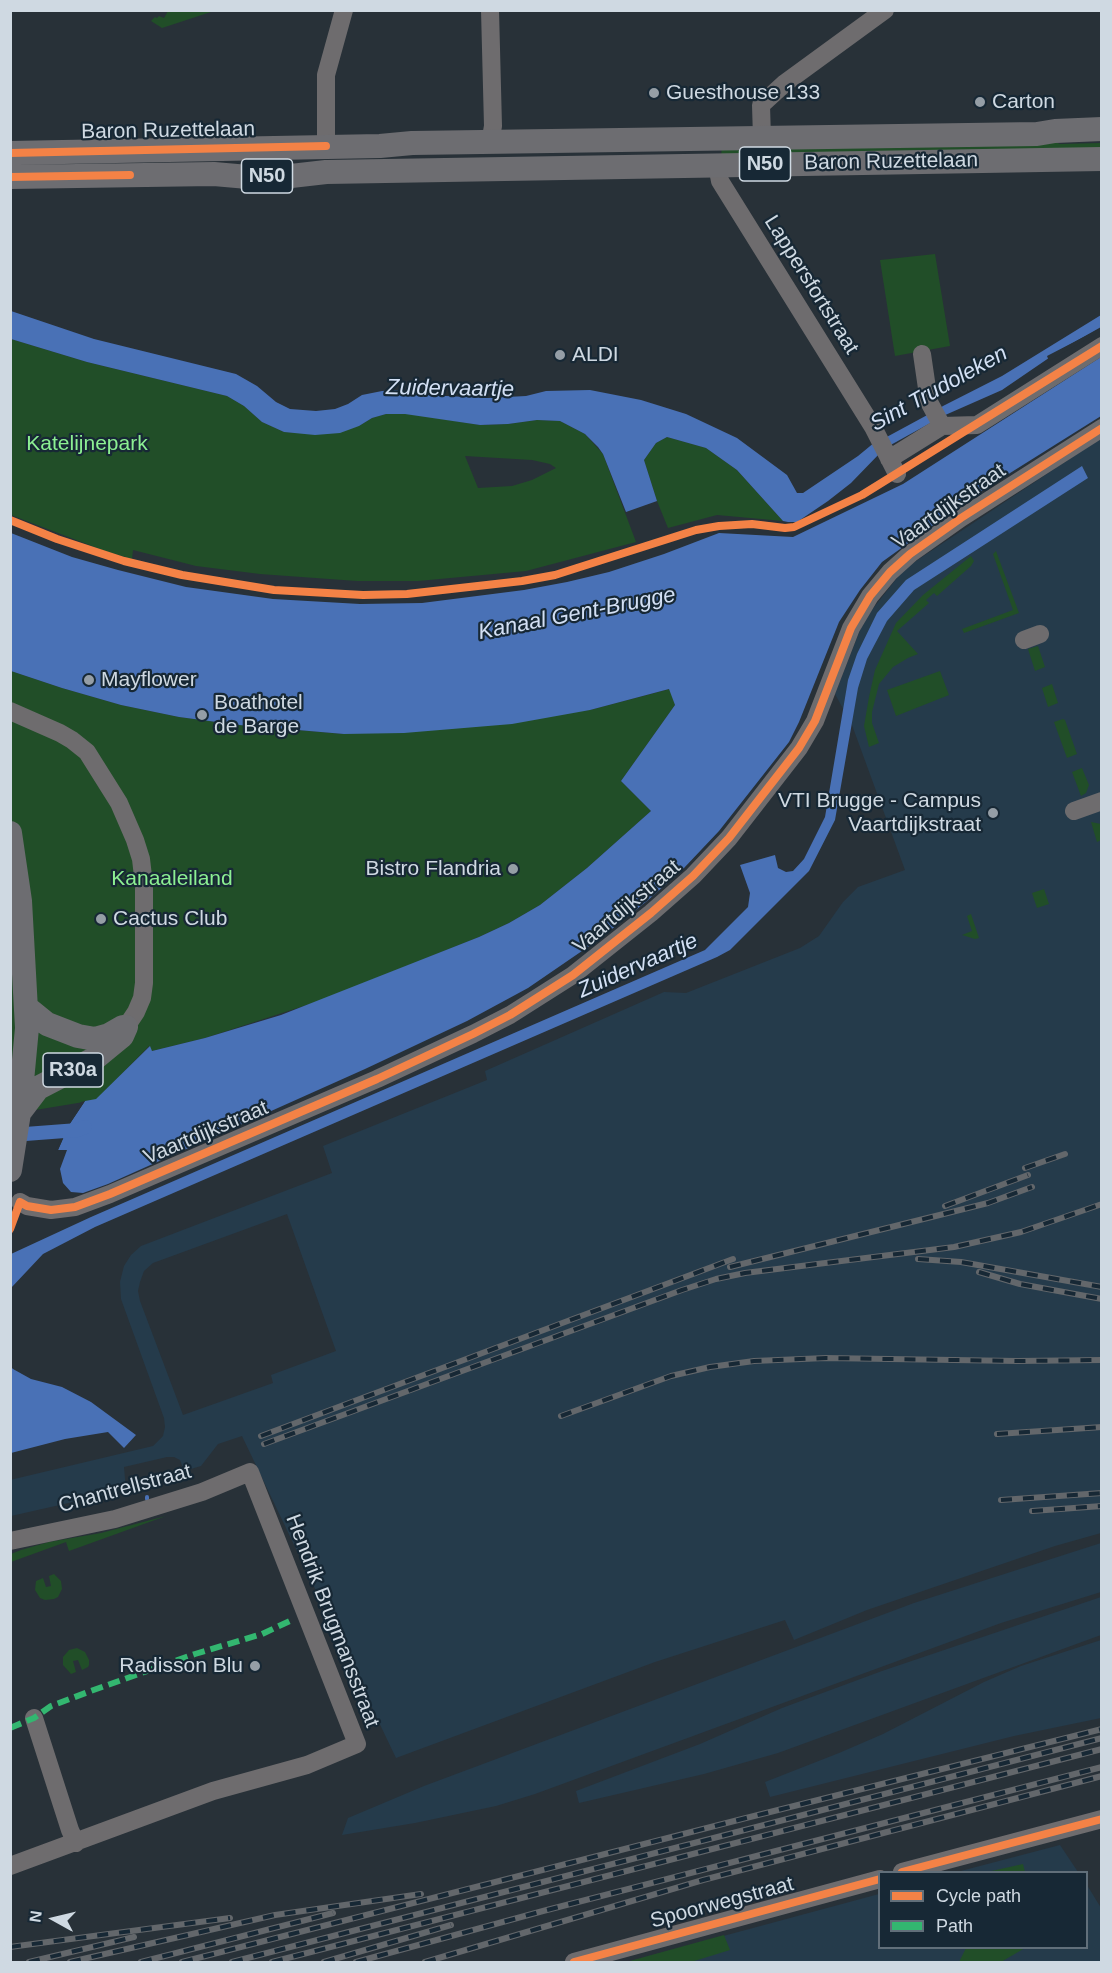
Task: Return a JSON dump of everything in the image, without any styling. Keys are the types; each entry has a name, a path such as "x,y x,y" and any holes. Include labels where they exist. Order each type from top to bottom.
{"main road":[{"name":"Baron Ruzettelaan","path":"10,153 380,146 412,142 487,143 1036,134 1055,130 1101,129"},
{"name":"Baron Ruzettelaan","path":"1036,134 1066,142 1101,142"},
{"path":"472,169 482,160 487,143"},
{"path":"326,146 328,164 332,168 330,172"},
{"name":"Baron Ruzettelaan","path":"10,177 214,174 248,166 290,165 330,172 1101,159"},
{"path":"10,833 20,901 27,1028 12,1163"},
{"name":"R30a","path":"26,1007 47,1024 78,1036 94,1039 126,1027"},
{"name":"R30a","path":"19,1113 38,1088 94,1059 122,1035 126,1027"}],"street":[{"path":"326,146 326,75 344,10"},
{"path":"487,143 493,126 490,10"},
{"path":"762,138 761,105 785,82 885,10"},
{"name":"Lappersfortstraat","path":"717,165 720,181 885,450 938,419"},
{"path":"922,354 930,402 938,419 977,425 1101,346"},
{"name":"Vaartdijkstraat","path":"20,1202 27,1206 51,1210 75,1207 110,1194 377,1079 473,1034 510,1015 573,975 651,914 693,876 736,828 799,748 815,721 851,628 870,596 890,572 910,554 968,514 1101,428"},
{"name":"R30a","path":"10,711 60,733 87,752 118,803 135,840 141,859 144,885 144,982 142,998 126,1027"},
{"path":"1074,811 1101,801"},
{"name":"Chantrellstraat","path":"10,1541 115,1520 202,1492 250,1472"},
{"name":"Hendrik Brugmansstraat","path":"10,1866 213,1791 307,1765 357,1744 250,1472"},
{"path":"34,1718 76,1843"},
{"path":"906,1871 1101,1819"},
{"name":"Spoorwegstraat","path":"574,1962 878,1879"}],"shaded area":[{"path":"1101,438 1101,1533 1055,1546 867,1610 794,1640 785,1620 655,1662 396,1758 242,1436 218,1444 201,1466 184,1471 180,1460 167,1457 124,1467 126,1490 11,1516 10,1480 153,1446 163,1436 164,1418 121,1299 120,1282 124,1266 141,1246 332,1173 323,1146 487,1080 485,1071 664,992 686,993 800,948 819,936 843,902 858,887 905,870 852,725 835,694 864,620 904,569","holes":["287,1214 336,1351 271,1375 273,1383 183,1415 140,1301 138,1291 144,1271 153,1263"]},
{"path":"1101,1543 1101,1592 1001,1623 535,1794 496,1806 342,1835 348,1818 424,1786 914,1603"},
{"path":"1101,1597 1101,1635 778,1753 704,1774 579,1803 576,1791 700,1744 782,1708 882,1671"},
{"path":"1101,1640 1101,1718 1014,1736 770,1797 765,1782 883,1734 984,1682 1021,1666"},
{"path":"1060,1845 1077,1871 961,1871"},
{"path":"1088,1887 1101,1908 1101,1962 627,1962 878,1894 878,1949 1088,1949"}],"green space":[{"path":"168,10 214,11 162,28 151,21 159,16 164,18"},
{"path":"1053,141 1060,144 1102,143 1101,148 721,157 722,146"},
{"path":"935,254 950,346 895,356 880,260"},
{"name":"Katelijnepark","path":"11,339 87,362 227,396 244,406 262,422 284,432 298,433 359,426 372,418 386,414 405,413 480,425 537,420 560,421 585,434 603,454 636,542 526,571 418,581 357,581 260,574 196,566 133,550 132,559 11,515","holes":["465,456 532,460 550,464 556,468 532,480 512,486 478,488"]},
{"path":"667,437 706,448 737,470 783,521 717,515 668,528 644,460 656,443"},
{"path":"996,551 1019,613 964,633 962,629 1013,610 993,554"},
{"path":"971,556 974,561 971,566 937,596 934,593 926,600 929,603 897,631 918,654 893,667 879,684 872,712 872,723 879,743 869,747 864,726 869,697 875,670 896,623 923,595"},
{"path":"1038,646 1045,667 1035,671 1028,649"},
{"name":"Kanaaleiland","path":"11,671 121,705 179,717 343,734 590,710 670,689 675,705 621,781 651,811 587,868 540,905 479,937 319,1001 205,1038 152,1051 149,1046 96,1100 11,1114"},
{"path":"940,671 949,695 896,716 887,690"},
{"path":"1052,684 1058,703 1048,707 1042,688"},
{"path":"1063,719 1077,754 1067,758 1054,722"},
{"path":"1082,768 1089,785 1086,793 1081,796 1072,772"},
{"path":"1091,822 1101,824 1101,840 1097,842"},
{"path":"1044,889 1049,904 1037,908 1032,893"},
{"path":"971,914 979,938 975,939 962,935 972,931 967,916"},
{"path":"166,1516 69,1551 66,1542 11,1562 11,1554 21,1550"},
{"path":"54,1574 61,1581 62,1589 58,1597 45,1600 40,1598 35,1590 36,1581 43,1578 46,1587 51,1586 49,1576"},
{"path":"77,1648 85,1652 89,1665 82,1670 78,1660 73,1661 76,1672 71,1674 63,1665 63,1657 69,1650"},
{"path":"1023,1864 1025,1871 992,1871"},
{"path":"724,1935 730,1950 691,1962 626,1962"},
{"path":"966,1949 1023,1949 1001,1962 959,1962"}],"water":[{"path":"11,311 94,339 236,374 290,409 316,411 335,409 362,395 396,390 425,395 488,398 526,396 546,391 590,390 641,400 686,414 737,438 787,475 797,493 803,493 875,442 881,452 851,483 828,501 797,522 788,522 783,521 737,470 706,448 667,437 656,443 644,460 657,501 626,512 603,454 598,447 585,434 560,421 537,420 480,425 405,414 386,414 340,433 315,435 284,432 262,422 244,406 227,396 87,362 11,339"},
{"path":"1101,315 1101,327 1062,349 1002,390 943,416 940,408 943,406 1002,376"},
{"name":"Kanaal Gent-Brugge","path":"1101,357 1101,416 975,495 882,562 839,622 789,742 719,831 684,868 598,940 528,988 467,1021 365,1069 108,1184 83,1193 71,1192 63,1183 60,1169 67,1150 58,1150 69,1125 85,1101 96,1099 150,1046 152,1051 281,1015 479,937 540,905 587,868 651,811 621,781 675,705 669,689 590,710 512,724 404,733 344,734 239,725 179,717 121,705 11,671 11,533 72,557 118,570 186,587 273,599 360,604 422,603 524,590 609,572 719,533 793,537 903,484"},
{"path":"931,413 934,421 887,447 883,439"},
{"path":"1082,466 1088,478 914,590 887,621 867,659 858,688 835,820 809,871 730,950 95,1227 43,1254 11,1288 11,1254 705,950 748,907 750,893 740,865 775,855 778,868 786,872 793,871 804,859 825,817 848,680 857,654 877,613 906,580"},
{"path":"10,1366 31,1379 62,1387 91,1402 136,1435 124,1448 108,1432 65,1439 11,1453"}],"pier":[{"path":"1101,328 1102,330 1049,361 1047,356"},
{"path":"85,1101 69,1125 58,1150 55,1151 67,1124 81,1102"}],"waterway":[{"path":"12,1135 78,1130 85,1127"}],"railway":[{"path":"1025,1168 1065,1154"},
{"path":"945,1206 1028,1175"},
{"path":"730,1267 988,1203 1032,1187"},
{"path":"264,1444 716,1279 745,1273 954,1247 1021,1232 1102,1204"},
{"path":"261,1436 733,1259"},
{"path":"918,1259 961,1262 1102,1287"},
{"path":"979,1272 1020,1284 1102,1299"},
{"path":"561,1416 671,1376 710,1367 754,1361 826,1358 1102,1360"},
{"path":"997,1434 1102,1427"},
{"path":"1001,1500 1102,1493"},
{"path":"1032,1511 1102,1506"},
{"path":"182,1962 1102,1729"},
{"path":"232,1962 1102,1738"},
{"path":"272,1962 1102,1749"},
{"path":"356,1962 543,1911 1102,1767"},
{"path":"425,1962 703,1880 1102,1776"},
{"path":"70,1962 275,1915 421,1894"},
{"path":"141,1962 333,1913"},
{"path":"10,1947 230,1918"},
{"path":"324,1962 451,1925"},
{"path":"29,1962 134,1937"}],"marked path":[{"path":"10,1728 34,1718 51,1706 195,1654 262,1634 292,1620"}],"cycle path":[{"path":"10,153 326,146"},
{"path":"10,177 130,175"},
{"path":"10,520 57,539 124,561 182,575 274,590 363,595 407,594 522,581 555,575 696,530 752,524 794,527 862,495 1102,346"},
{"path":"10,1229 20,1202 27,1206 51,1210 75,1207 110,1194 377,1079 473,1034 510,1015 573,975 651,913 693,876 729,838 799,748 815,721 851,628 870,596 890,572 910,554 961,518 1102,428"},
{"path":"906,1871 1102,1819"},
{"path":"574,1962 878,1880"}],"place":[{"name":"Guesthouse 133","path":"654,93"},
{"name":"Carton","path":"980,102"},
{"name":"ALDI","path":"560,355"},
{"name":"Mayflower","path":"89,680"},
{"name":"Boathotel de Barge","path":"202,715"},
{"name":"VTI Brugge - Campus Vaartdijkstraat","path":"993,813"},
{"name":"Bistro Flandria","path":"513,869"},
{"name":"Cactus Club","path":"101,919"},
{"name":"Radisson Blu","path":"255,1666"}],"water label":[{"name":"Zuidervaartje","path":"450,389"},
{"name":"Sint Trudoleken","path":"939,389"},
{"name":"Zuidervaartje","path":"638,966"}]}
